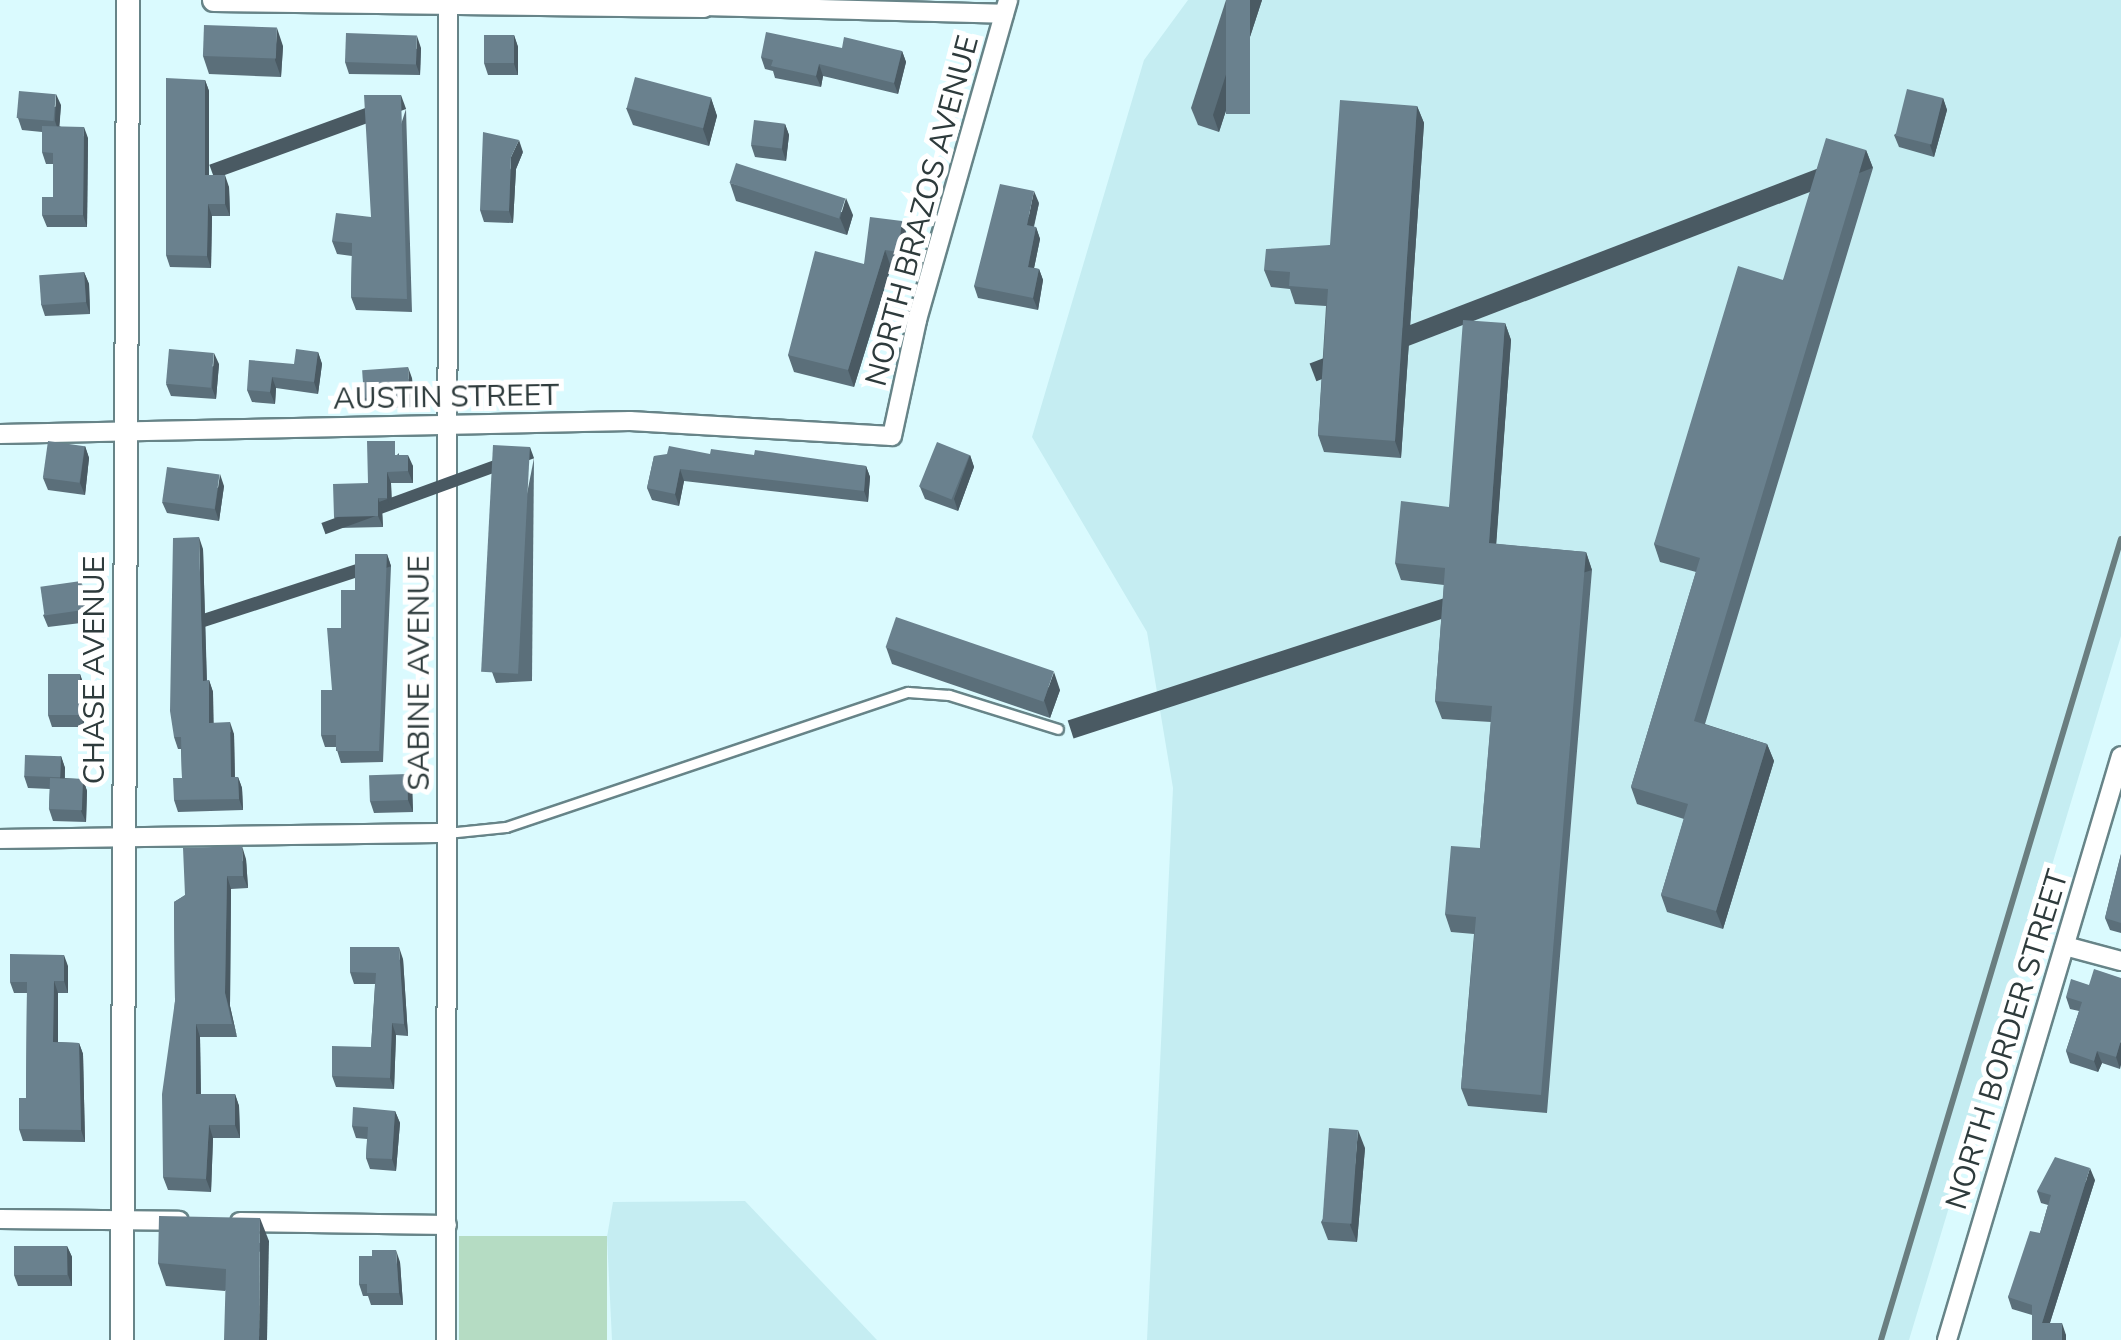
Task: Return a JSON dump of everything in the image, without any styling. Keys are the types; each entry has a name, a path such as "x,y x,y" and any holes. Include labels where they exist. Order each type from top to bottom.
{"street":[{"name":"CHASE AVENUE","path":"122,1340 128,0"},
{"path":"214,0 448,6 703,3 1006,7"},
{"name":"SABINE AVENUE","path":"446,1340 448,6"},
{"name":"NORTH BRAZOS AVENUE","path":"892,436 917,320 1006,7"},
{"name":"AUSTIN STREET","path":"0,434 630,421 892,436"},
{"name":"NORTH BORDER STREET","path":"1948,1340 2121,756"},
{"path":"0,840 447,833"},
{"path":"2064,946 2121,962"},
{"path":"0,1219 202,1222"},
{"path":"222,1222 447,1225"}],"lane":[{"path":"447,833 506,827 602,798 867,701 908,692 949,695 1058,729"}],"shaded area":[{"path":"1188,0 2121,0 2121,636 1909,1340 1147,1340 1173,788 1147,632 1032,437 1144,60"},
{"path":"745,1201 877,1340 612,1340 607,1237 613,1202"}],"green space":[{"path":"459,1236 607,1236 607,1340 459,1340"}],"building":[{"path":"1226,0 1250,0 1250,114 1226,114"},
{"path":"204,25 277,28 276,59 203,56"},
{"path":"766,32 842,48 844,37 902,51 894,83 819,64 816,76 771,66 773,60 761,57"},
{"path":"346,33 417,35 416,64 345,62"},
{"path":"484,35 514,35 514,63 484,63"},
{"path":"635,77 711,97 703,128 627,108"},
{"path":"166,78 205,80 205,175 225,175 225,204 208,204 207,256 166,255"},
{"path":"1907,89 1943,98 1931,145 1895,136"},
{"path":"19,91 56,94 54,121 17,118"},
{"path":"364,95 401,95 407,299 351,297 352,243 332,241 336,213 371,217"},
{"path":"1340,100 1417,106 1395,441 1318,435 1328,289 1289,286 1290,272 1264,270 1266,249 1330,245"},
{"path":"754,120 785,124 782,149 751,145"},
{"path":"42,126 84,127 83,215 42,215 42,197 53,197 53,153 42,152"},
{"path":"483,132 519,140 511,157 509,211 480,210"},
{"path":"1826,138 1866,150 1694,721 1767,744 1716,911 1661,895 1688,804 1631,787 1700,558 1654,544 1738,266 1783,280"},
{"path":"736,163 845,199 839,219 730,183"},
{"path":"1000,184 1034,191 1027,225 1036,227 1028,267 1039,269 1033,298 974,286"},
{"path":"870,217 902,221 898,252 885,250 848,370 788,355 815,251 864,264"},
{"path":"84,272 86,302 41,305 39,275"},
{"path":"1463,320 1505,323 1489,543 1586,552 1541,1095 1461,1088 1476,917 1445,914 1451,846 1480,848 1492,706 1435,701 1445,568 1395,563 1401,501 1449,507"},
{"path":"169,349 214,353 211,388 166,384"},
{"path":"296,349 318,352 314,382 272,377 270,392 247,390 249,360 294,364"},
{"path":"408,367 410,395 364,398 362,370"},
{"path":"48,441 85,446 79,483 43,478"},
{"path":"367,441 395,441 395,455 408,455 408,471 387,472 387,498 378,498 378,516 334,517 333,484 368,483"},
{"path":"937,442 969,455 951,500 919,487"},
{"path":"493,445 530,447 518,674 481,672"},
{"path":"669,446 710,454 711,449 754,455 755,450 866,466 864,491 680,469 675,494 647,488 654,456 667,454"},
{"path":"167,467 219,474 215,509 162,502"},
{"path":"199,537 203,681 209,680 209,723 230,722 231,777 238,777 239,799 174,800 173,778 182,778 181,737 174,737 170,711 173,538"},
{"path":"355,554 387,554 379,751 336,751 336,735 321,735 321,690 332,690 327,628 341,628 341,590 355,590"},
{"path":"81,581 85,610 44,615 40,587"},
{"path":"896,617 1054,671 1043,702 886,647"},
{"path":"48,674 80,674 80,715 48,715"},
{"path":"25,755 61,756 60,777 24,776"},
{"path":"407,774 408,800 370,801 369,775"},
{"path":"50,778 83,779 82,810 49,809"},
{"path":"242,846 243,876 227,876 225,993 232,1024 196,1024 196,1094 235,1094 235,1125 209,1125 206,1179 163,1177 162,1094 175,1001 174,902 185,895 183,848"},
{"path":"2121,854 2121,923 2105,918"},
{"path":"350,947 399,947 404,1024 392,1023 390,1078 332,1076 332,1046 371,1047 376,973 350,972"},
{"path":"10,954 64,955 64,981 54,981 53,1042 79,1043 81,1130 19,1129 19,1098 26,1098 27,982 10,982"},
{"path":"2094,969 2121,978 2121,1040 2116,1057 2097,1051 2094,1061 2066,1051 2082,1002 2066,997 2071,979 2089,985"},
{"path":"353,1107 395,1111 392,1159 366,1158 368,1127 352,1126"},
{"path":"1329,1128 1358,1130 1351,1224 1322,1222"},
{"path":"2055,1157 2090,1168 2042,1323 2062,1323 2062,1340 2032,1340 2032,1305 2008,1297 2030,1231 2040,1233 2051,1195 2037,1191"},
{"path":"159,1216 260,1218 259,1340 224,1340 226,1269 158,1263"},
{"path":"14,1246 67,1246 67,1275 14,1275"},
{"path":"372,1250 396,1250 399,1293 367,1293 367,1284 359,1284 359,1256 372,1256"}],"railway":[{"path":"1881,1340 2121,539"}]}
